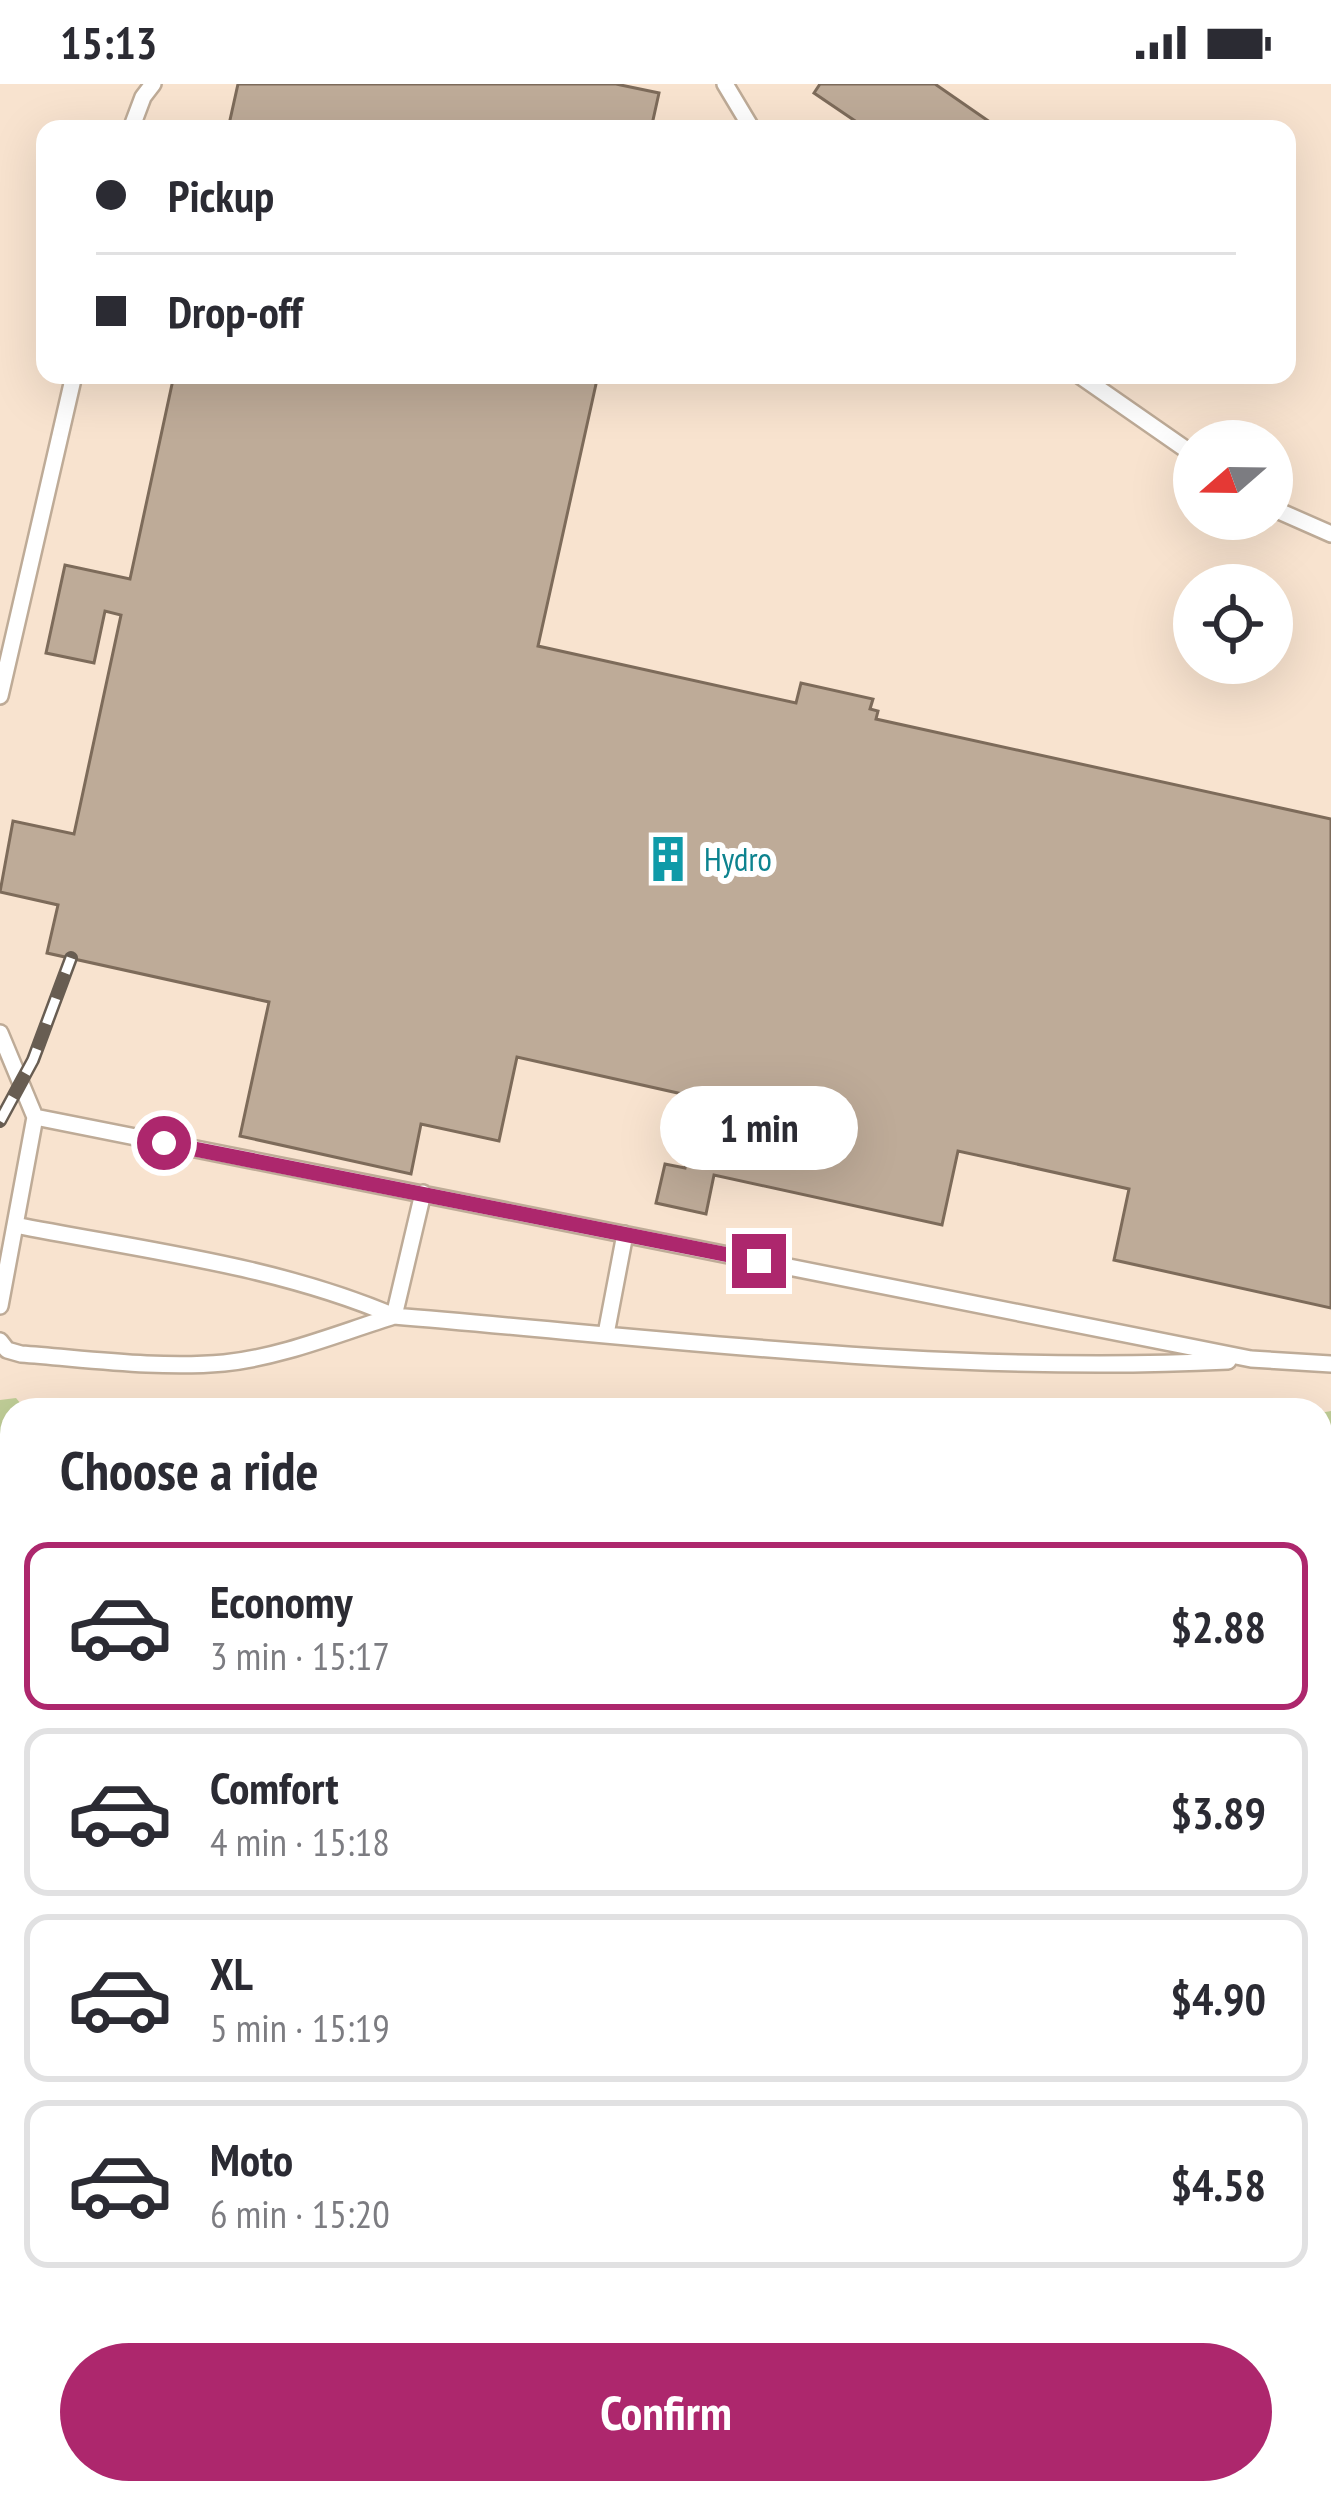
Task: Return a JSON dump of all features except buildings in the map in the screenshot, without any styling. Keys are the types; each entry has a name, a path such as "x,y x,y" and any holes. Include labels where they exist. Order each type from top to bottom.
{"lane":[{"path":"134,120 153,84"},
{"path":"725,84 747,120"},
{"path":"0,697 72,384"},
{"path":"1092,384 1173,440"},
{"path":"1293,517 1331,534"},
{"path":"0,1033 35,1117 0,1306"},
{"path":"35,1117 1251,1359"},
{"path":"394,1316 423,1193"},
{"path":"15,1225 281,1278 338,1293 394,1316 1008,1364 1251,1359 1331,1364"},
{"path":"606,1334 625,1234"},
{"path":"0,1342 21,1354 224,1363 284,1351 394,1316"}],"railway":[{"path":"0,1121 33,1060 71,958"}],"place":[{"name":"Hydro","path":"668,859"}],"route":[{"path":"164,1143 759,1261"}]}
